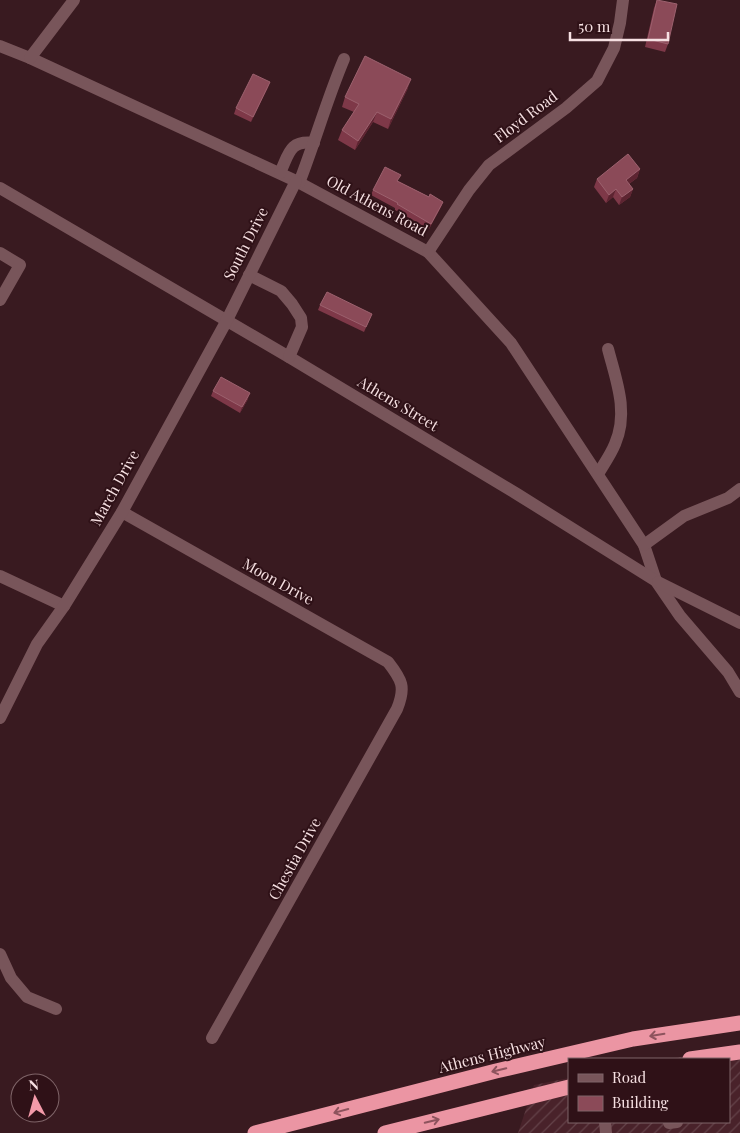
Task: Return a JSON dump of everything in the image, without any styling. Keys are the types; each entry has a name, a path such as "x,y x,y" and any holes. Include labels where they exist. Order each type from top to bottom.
{"highway":[{"path":"694,1029 740,1012"},
{"name":"Athens Highway","path":"255,1133 496,1071 633,1039 740,1023"},
{"path":"711,1058 740,1052"},
{"path":"385,1133 568,1087"}],"street":[{"path":"30,58 74,0"},
{"name":"Floyd Road","path":"428,252 469,190 489,165 566,108 596,81 614,48 623,0"},
{"name":"Old Athens Road","path":"0,46 280,173 428,252 510,343 644,545 656,581"},
{"name":"South Drive","path":"226,322 297,182 314,143 328,96 344,59"},
{"path":"280,173 292,146 302,142 314,143"},
{"name":"Athens Street","path":"0,188 226,322 289,357 517,494 656,581 680,616 728,672 740,692"},
{"path":"0,253 20,265 0,300"},
{"path":"249,275 281,291 301,318 302,327 289,357"},
{"name":"March Drive","path":"64,606 122,512 226,322"},
{"path":"598,474 616,443 622,419 622,403 608,349"},
{"path":"644,545 684,516 728,498 740,488"},
{"name":"Moon Drive","path":"122,512 388,662 398,676 403,694"},
{"path":"0,576 64,606 37,644 0,718"},
{"path":"656,581 740,623"},
{"name":"Chestia Drive","path":"212,1038 398,709 403,694"},
{"path":"0,954 11,978 27,997 56,1009"}],"shaded area":[{"path":"740,1047 740,1133 518,1133 534,1085 568,1078 568,1123 730,1123 730,1058 675,1058"}],"building":[{"path":"657,0 677,4 668,44 648,39"},
{"path":"365,56 411,79 391,119 377,112 358,141 342,130 359,104 345,97"},
{"path":"253,74 270,82 253,117 236,108"},
{"path":"628,154 640,169 626,180 633,189 622,197 616,189 609,195 597,179"},
{"path":"385,167 401,175 397,181 429,197 430,194 443,202 431,224 373,190"},
{"path":"327,292 372,314 366,327 320,305"},
{"path":"221,377 250,393 242,407 213,391"}]}
